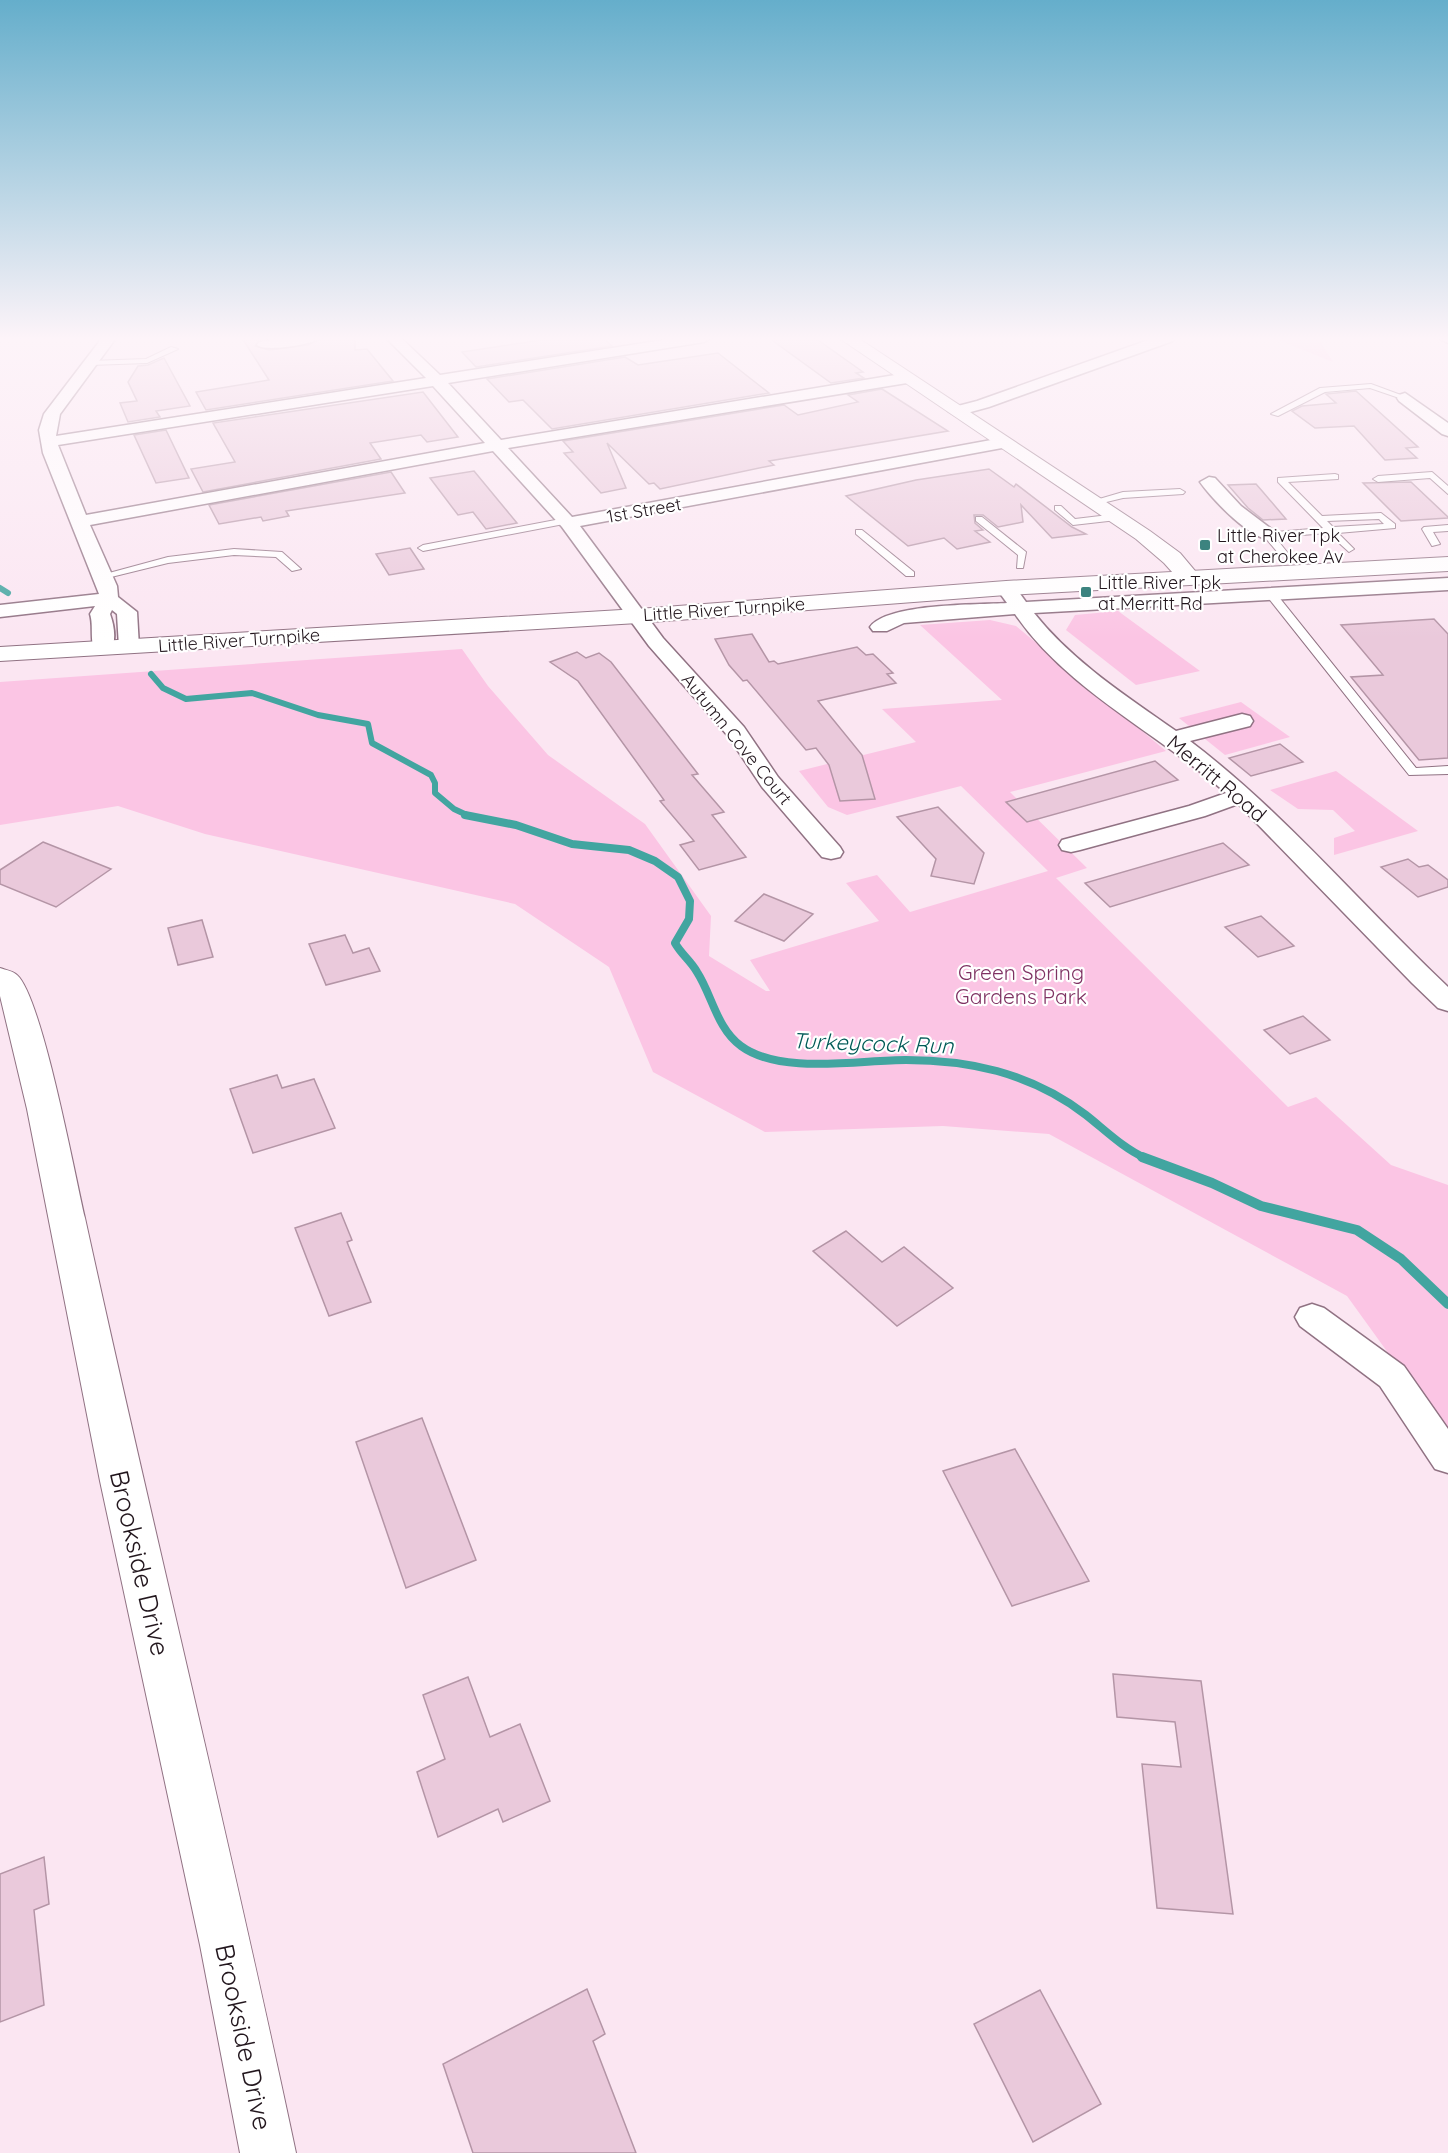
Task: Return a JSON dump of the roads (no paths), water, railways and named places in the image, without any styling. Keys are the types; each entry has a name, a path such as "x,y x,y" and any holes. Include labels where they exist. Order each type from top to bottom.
{"main road":[{"path":"997,438 1117,518 1172,558 1190,578"},
{"path":"1253,554 1349,549 1427,541"},
{"path":"1137,560 1202,556"},
{"name":"Little River Turnpike","path":"0,654 96,633 129,635 638,616 1009,574 1190,578 1448,564"},
{"name":"Little River Turnpike","path":"1009,574 1043,565"},
{"path":"876,576 921,573"},
{"name":"Little River Turnpike","path":"129,635 157,623 433,609 784,584"},
{"path":"0,632 25,630"},
{"name":"Brookside Drive","path":"0,978 7,982 16,997 44,1109 119,1470 226,1945 268,2153"}],"street":[{"path":"48,438 51,453 104,576 109,599 127,612 129,635"},
{"path":"49,442 71,438"},
{"name":"Autumn Cove Court","path":"490,438 567,522 657,642 736,732 770,782 831,852"},
{"path":"80,521 542,438"},
{"name":"1st Street","path":"567,522 1002,442"},
{"path":"1209,482 1235,510 1268,535"},
{"name":"Merritt Road","path":"1009,574 1018,608 1049,644 1242,795 1395,953 1448,1002"},
{"path":"1190,578 1210,597"},
{"path":"880,627 900,617 1018,608 1448,584"},
{"path":"0,611 109,599"},
{"path":"96,633 100,614 109,599"},
{"path":"1172,739 1242,721"},
{"path":"1071,845 1197,811 1242,795"},
{"path":"1312,1317 1392,1376 1448,1458"}],"lane":[{"path":"1378,479 1432,475 1448,491"},
{"path":"1335,477 1281,480 1349,549"},
{"path":"1094,502 1123,495 1180,492"},
{"path":"1058,508 1073,522 1117,518"},
{"path":"1268,535 1392,526 1381,516 1320,519"},
{"path":"979,519 1023,554 1009,574"},
{"path":"423,548 567,522"},
{"path":"859,532 921,573"},
{"path":"1268,535 1282,552"},
{"path":"104,576 166,560 212,553 279,554 296,569"},
{"path":"1270,593 1413,772 1448,770"}],"waterway":[{"name":"Turkeycock Run","path":"0,588 8,593"},
{"name":"Turkeycock Run","path":"151,674 163,688 186,699 252,693 318,715 368,724 372,743 431,775 435,783 435,793 454,809 468,816"},
{"name":"Turkeycock Run","path":"468,816 516,825 572,844 629,850 655,861 678,877 690,901 689,919 675,943 697,972 726,1030 741,1046 757,1055 777,1060 820,1064 929,1061 963,1064 997,1071 1021,1079 1066,1101 1122,1144 1145,1158"},
{"name":"Turkeycock Run","path":"1142,1157 1212,1183 1261,1206 1357,1230 1401,1259 1448,1304"}],"place":[{"name":"Little River Tpk at Cherokee Av","path":"1205,545"},
{"name":"Little River Tpk at Merritt Rd","path":"1086,592"}],"park label":[{"name":"Green Spring Gardens Park","path":"1021,984"}]}
